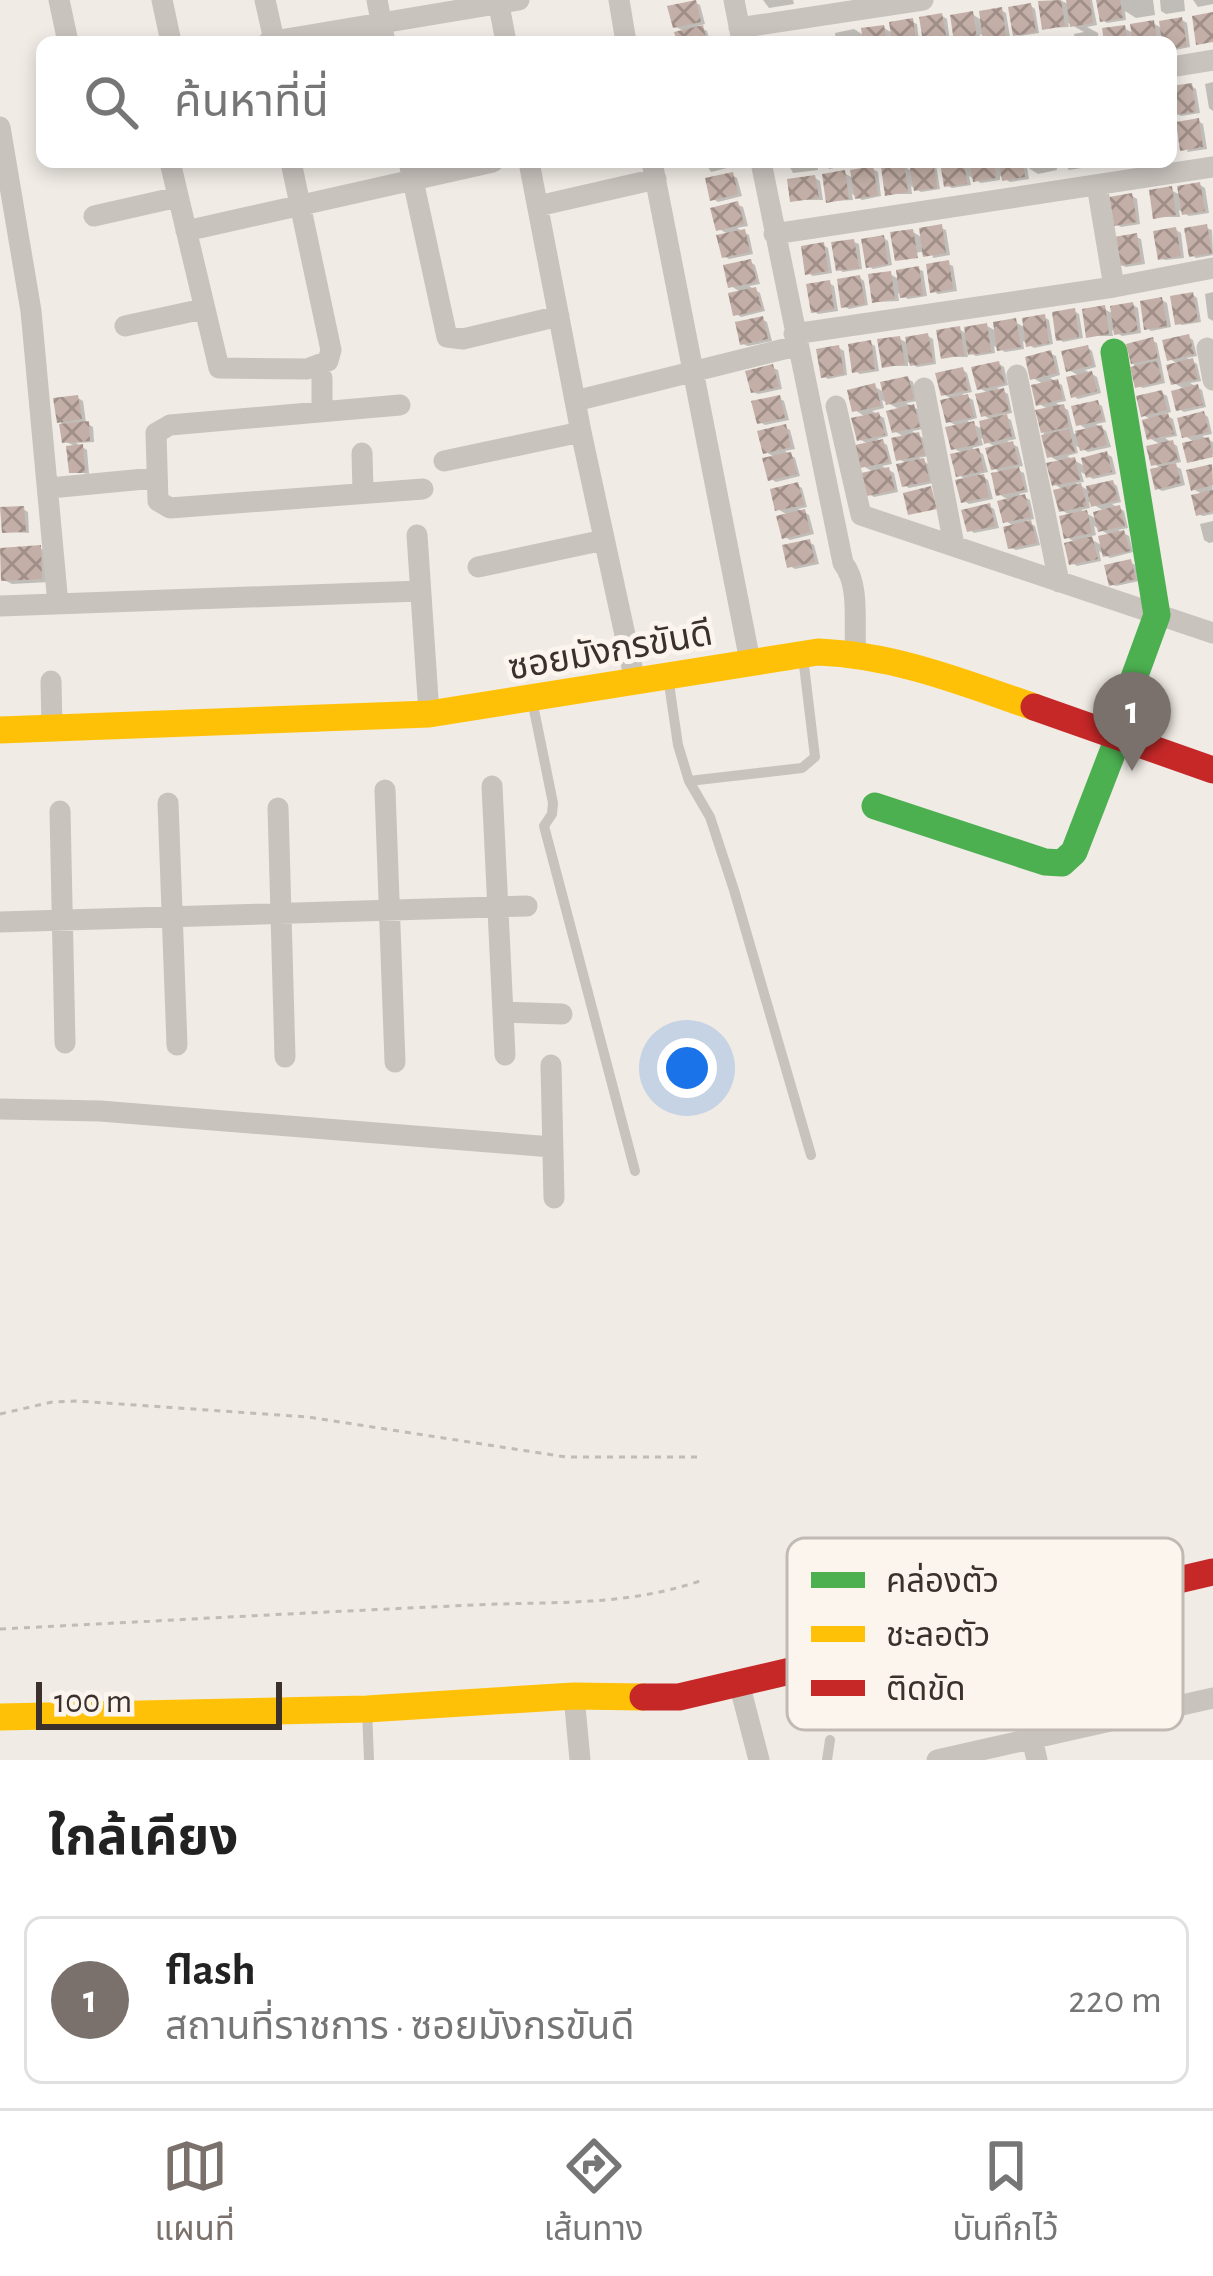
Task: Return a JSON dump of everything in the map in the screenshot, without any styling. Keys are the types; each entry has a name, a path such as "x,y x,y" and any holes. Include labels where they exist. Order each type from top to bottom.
{"street":[{"path":"59,0 67,36"},
{"path":"162,0 170,36"},
{"path":"265,0 270,36"},
{"path":"619,0 625,36"},
{"path":"734,0 740,35 923,0"},
{"path":"298,36 506,2 506,36"},
{"path":"1177,66 1213,60"},
{"path":"0,127 31,311 58,604"},
{"path":"774,234 1213,167"},
{"path":"171,168 219,368 307,368 328,361 331,350 292,168"},
{"path":"530,168 635,680"},
{"path":"761,168 843,563 856,601 852,614 856,654"},
{"path":"186,231 410,170 447,337 463,339 559,316"},
{"path":"538,206 654,171 750,661"},
{"path":"1097,184 1114,287"},
{"path":"94,216 178,196"},
{"path":"575,401 795,340 1213,268"},
{"path":"125,326 203,309"},
{"path":"1207,347 1213,380"},
{"path":"875,806 1046,862 1062,862 1074,852 1110,734 1130,707 1127,697 1157,615 1114,352"},
{"path":"1017,375 1059,582"},
{"path":"322,378 322,411"},
{"path":"924,388 954,545"},
{"path":"400,405 170,424 156,433 158,501 170,508 423,488"},
{"path":"836,406 861,514 1213,633"},
{"path":"444,461 581,432"},
{"path":"362,453 363,492"},
{"path":"50,488 155,478"},
{"path":"417,535 429,714"},
{"path":"478,567 604,540"},
{"path":"0,606 420,591"},
{"name":"ซอยมังกรขันดี","path":"0,730 429,714 750,661 856,654 916,666 1213,770"},
{"path":"51,681 52,729"},
{"path":"493,786 505,1055"},
{"path":"385,790 395,1062"},
{"path":"168,803 177,1045"},
{"path":"278,808 285,1057"},
{"path":"60,811 65,1043"},
{"path":"0,922 527,906"},
{"path":"503,1012 562,1014"},
{"path":"550,1065 554,1198"},
{"path":"0,1109 100,1111 552,1147"},
{"path":"1183,1579 1213,1572"},
{"path":"0,1717 367,1708 574,1696 656,1699 787,1672"},
{"path":"739,1683 759,1760"},
{"path":"574,1696 580,1760"},
{"path":"1183,1707 1213,1698"},
{"path":"937,1760 1035,1749 1101,1730"}],"lane":[{"path":"689,781 812,763 802,654"},
{"path":"668,676 678,746 689,781 710,817 734,890 811,1155"},
{"path":"532,700 553,803 544,826 635,1172"},
{"path":"367,1708 369,1760"},
{"path":"827,1760 830,1740"}],"path":[{"path":"0,1414 77,1401 308,1417 566,1456 698,1457"},
{"path":"0,1629 478,1604 564,1606 656,1596 700,1581"}],"building":[{"path":"696,0 701,22 673,28 667,6"},
{"path":"1061,0 1065,26 1042,30 1038,1"},
{"path":"1066,0 1090,0 1093,23 1070,27"},
{"path":"1096,0 1120,0 1123,18 1100,22"},
{"path":"1031,3 1036,32 1013,36 1008,7"},
{"path":"1002,7 1006,36 983,36 979,11"},
{"path":"973,11 976,36 953,36 950,15"},
{"path":"1213,12 1213,42 1196,45 1192,16"},
{"path":"942,13 946,36 922,36 919,17"},
{"path":"1182,17 1187,46 1177,48 1177,36 1161,36 1159,21"},
{"path":"913,18 915,36 891,36 889,22"},
{"path":"1154,20 1156,36 1132,36 1130,24"},
{"path":"703,25 706,36 675,36 674,32"},
{"path":"884,25 886,36 862,36 861,28"},
{"path":"1125,25 1127,36 1103,36 1102,28"},
{"path":"1192,83 1196,112 1177,114 1177,85"},
{"path":"1199,118 1203,147 1180,151 1177,122"},
{"path":"873,168 878,195 855,199 850,170"},
{"path":"881,168 905,168 908,192 885,196"},
{"path":"910,168 934,168 937,188 914,191"},
{"path":"941,168 965,168 967,184 944,187"},
{"path":"971,168 995,168 996,178 973,182"},
{"path":"1000,168 1024,168 1025,177 1002,181"},
{"path":"845,170 849,199 826,203 822,174"},
{"path":"733,172 738,194 710,201 705,178"},
{"path":"815,175 819,198 790,202 787,179"},
{"path":"1200,182 1205,211 1182,215 1177,186"},
{"path":"1172,186 1176,215 1153,219 1149,190"},
{"path":"1132,193 1137,222 1114,226 1109,197"},
{"path":"738,201 744,224 716,231 710,208"},
{"path":"942,224 946,253 923,257 919,228"},
{"path":"1207,224 1212,253 1189,257 1184,228"},
{"path":"1176,227 1181,256 1158,260 1153,231"},
{"path":"745,229 750,252 722,258 716,235"},
{"path":"913,229 918,258 895,261 890,232"},
{"path":"1137,233 1141,262 1118,266 1114,237"},
{"path":"884,235 888,264 866,268 861,239"},
{"path":"854,239 859,268 836,271 831,242"},
{"path":"824,242 828,271 805,275 801,246"},
{"path":"751,259 757,282 728,288 723,265"},
{"path":"949,260 953,289 930,293 926,264"},
{"path":"919,266 923,295 900,298 896,270"},
{"path":"891,271 895,299 872,303 868,274"},
{"path":"860,275 865,304 841,308 837,279"},
{"path":"830,280 834,309 811,313 806,284"},
{"path":"756,287 762,310 733,316 728,293"},
{"path":"1193,292 1198,321 1175,325 1170,296"},
{"path":"1162,297 1167,326 1144,330 1140,301"},
{"path":"1133,302 1138,331 1114,335 1110,306"},
{"path":"1105,305 1109,334 1086,338 1082,309"},
{"path":"1075,308 1079,337 1056,341 1052,312"},
{"path":"1045,314 1049,343 1026,347 1022,318"},
{"path":"763,316 768,339 740,345 735,322"},
{"path":"1016,318 1021,347 997,351 993,322"},
{"path":"987,323 991,352 968,355 964,327"},
{"path":"960,326 964,355 941,359 936,330"},
{"path":"928,333 933,362 910,366 905,337"},
{"path":"1189,334 1194,354 1167,361 1162,340"},
{"path":"900,336 905,364 882,368 877,339"},
{"path":"1153,337 1158,358 1131,364 1126,344"},
{"path":"871,340 875,369 852,373 848,344"},
{"path":"839,345 844,374 821,378 816,349"},
{"path":"1088,345 1093,365 1066,372 1061,351"},
{"path":"1051,350 1057,373 1030,380 1025,357"},
{"path":"1193,358 1198,379 1171,385 1166,365"},
{"path":"999,361 1005,384 977,390 971,367"},
{"path":"1157,361 1162,381 1135,388 1130,367"},
{"path":"773,364 779,387 751,393 745,371"},
{"path":"963,367 969,390 941,396 935,373"},
{"path":"1092,371 1097,391 1071,398 1066,377"},
{"path":"908,376 914,399 886,405 880,382"},
{"path":"1058,379 1063,399 1036,406 1031,385"},
{"path":"875,383 881,406 852,412 847,390"},
{"path":"1198,384 1203,405 1176,411 1171,391"},
{"path":"1004,388 1009,411 981,417 975,394"},
{"path":"1162,390 1167,410 1141,417 1136,396"},
{"path":"968,394 974,417 946,423 940,400"},
{"path":"78,395 82,419 57,423 53,398"},
{"path":"780,395 785,418 757,424 751,401"},
{"path":"1098,400 1103,420 1076,426 1071,406"},
{"path":"914,404 920,427 892,433 886,411"},
{"path":"1064,404 1069,427 1041,433 1035,410"},
{"path":"1204,411 1209,432 1182,438 1177,418"},
{"path":"879,412 885,435 857,441 851,418"},
{"path":"1168,413 1174,434 1147,440 1142,420"},
{"path":"1007,414 1012,437 984,444 979,421"},
{"path":"89,421 90,441 62,443 59,424"},
{"path":"974,421 979,444 951,450 945,427"},
{"path":"786,424 791,447 763,454 757,431"},
{"path":"1102,425 1107,445 1080,451 1075,431"},
{"path":"1069,429 1075,452 1047,458 1041,435"},
{"path":"919,432 925,455 896,461 891,438"},
{"path":"1209,437 1213,457 1187,463 1182,443"},
{"path":"883,439 889,462 860,468 855,445"},
{"path":"1173,440 1178,460 1151,466 1146,446"},
{"path":"1013,441 1019,464 991,470 985,448"},
{"path":"83,444 85,473 69,473 66,446"},
{"path":"979,448 984,471 956,477 950,454"},
{"path":"1107,451 1112,472 1086,478 1081,458"},
{"path":"791,452 797,474 768,481 762,458"},
{"path":"1075,457 1080,480 1052,486 1046,463"},
{"path":"924,458 930,481 902,487 896,464"},
{"path":"1176,463 1181,483 1155,490 1150,469"},
{"path":"1212,464 1213,485 1191,491 1186,470"},
{"path":"889,467 895,490 867,496 861,473"},
{"path":"1019,467 1025,490 996,496 991,473"},
{"path":"984,474 989,497 961,503 955,480"},
{"path":"1113,480 1118,500 1091,507 1086,486"},
{"path":"798,482 804,505 775,511 770,489"},
{"path":"1081,483 1087,506 1059,512 1053,490"},
{"path":"931,486 937,509 908,515 903,493"},
{"path":"1213,490 1213,511 1196,516 1191,495"},
{"path":"1025,494 1031,517 1003,523 997,501"},
{"path":"990,503 995,526 967,532 961,510"},
{"path":"1120,505 1125,526 1098,532 1093,512"},
{"path":"24,506 26,532 2,533 0,507"},
{"path":"805,509 810,532 782,539 776,516"},
{"path":"1087,510 1092,533 1064,539 1059,516"},
{"path":"1031,520 1037,543 1008,549 1003,527"},
{"path":"1124,530 1130,551 1103,557 1098,536"},
{"path":"1092,536 1098,559 1069,565 1064,543"},
{"path":"810,539 815,562 787,568 782,545"},
{"path":"41,545 42,579 1,581 0,548"},
{"path":"1131,559 1136,579 1109,586 1104,565"}],"traffic: fast":[{"path":"875,806 1045,862 1062,863 1074,852 1130,707 1127,697 1157,615 1114,352"}],"traffic: slow":[{"path":"0,730 429,714 818,652 901,664 1034,707"},
{"path":"0,1717 643,1697"}],"traffic: jam":[{"path":"1034,707 1213,770"},
{"path":"1183,1579 1213,1572"},
{"path":"643,1697 679,1697 787,1672"}],"place":[{"name":"flash","path":"1132,771"}]}
